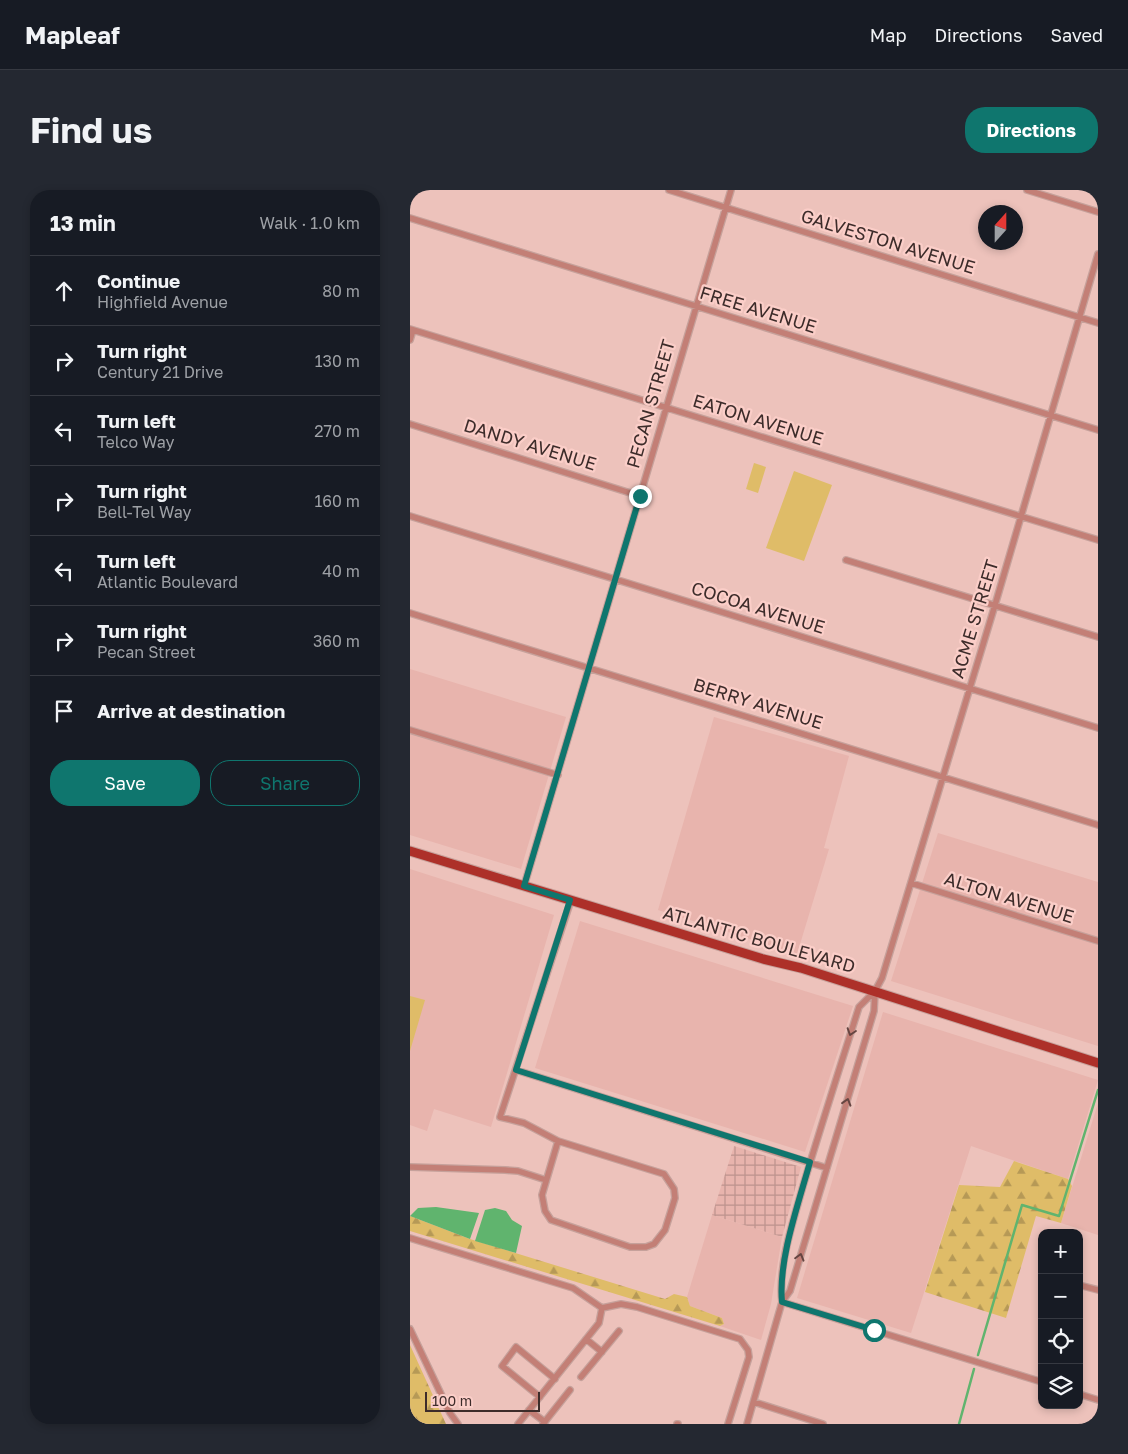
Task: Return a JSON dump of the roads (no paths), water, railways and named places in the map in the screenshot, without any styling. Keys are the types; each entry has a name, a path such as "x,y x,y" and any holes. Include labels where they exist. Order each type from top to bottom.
{"main road":[{"name":"ATLANTIC BOULEVARD","path":"410,851 763,960 801,968 1098,1063"}],"street":[{"name":"GALVESTON AVENUE","path":"669,190 1098,322"},
{"name":"PECAN STREET","path":"524,886 731,190"},
{"path":"1027,190 1098,212"},
{"name":"FREE AVENUE","path":"410,218 1098,430"},
{"name":"ACME STREET","path":"875,991 882,978 970,689 1052,416 1098,254"},
{"path":"410,340 412,329"},
{"name":"EATON AVENUE","path":"412,329 1098,540"},
{"name":"DANDY AVENUE","path":"410,424 640,496"},
{"name":"COCOA AVENUE","path":"410,516 1098,728"},
{"path":"846,560 1098,637"},
{"name":"BERRY AVENUE","path":"410,612 1098,825"},
{"path":"410,730 558,775"},
{"name":"ALTON AVENUE","path":"911,883 1098,940"},
{"path":"558,1140 542,1195 545,1211 551,1220 630,1246 646,1247 654,1244 666,1230 675,1198 674,1189 664,1174 558,1140 524,1123 500,1117 570,900"},
{"path":"747,1424 782,1302 781,1288 792,1227 810,1162 859,1007 875,991"},
{"path":"782,1302 790,1291 827,1168 874,1010 875,991"},
{"path":"516,1070 827,1168"},
{"path":"410,1167 518,1171 546,1180"},
{"path":"410,1238 573,1288 602,1308 621,1304 637,1307 740,1338 745,1343 749,1356 728,1424"},
{"path":"1083,1286 1098,1290"},
{"path":"782,1302 1038,1381"},
{"path":"518,1424 599,1323 603,1312 602,1308"},
{"path":"410,1329 450,1413 458,1424"},
{"path":"581,1377 619,1331"},
{"path":"586,1339 602,1352"},
{"path":"540,1397 502,1366 516,1348 555,1379"},
{"path":"529,1410 544,1423 570,1390"},
{"path":"1083,1395 1098,1400"},
{"path":"754,1402 823,1424"}],"waterway":[{"path":"978,1355 1022,1205 1059,1216 1098,1090"},
{"path":"959,1424 974,1369"}]}
